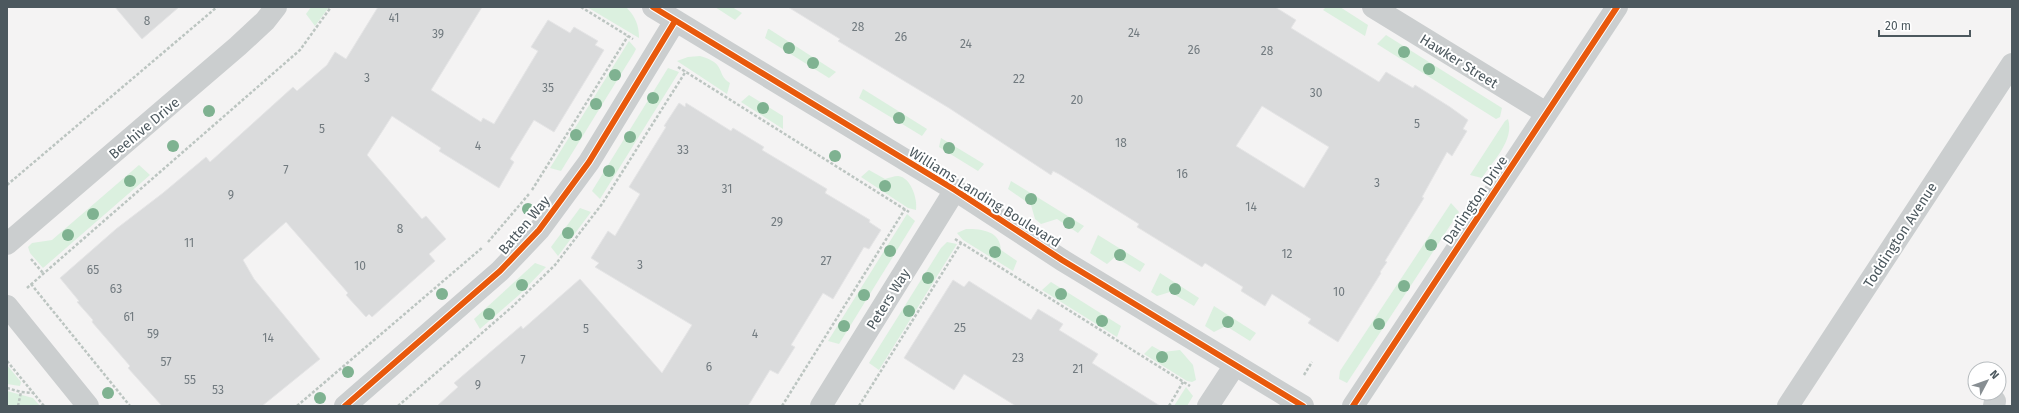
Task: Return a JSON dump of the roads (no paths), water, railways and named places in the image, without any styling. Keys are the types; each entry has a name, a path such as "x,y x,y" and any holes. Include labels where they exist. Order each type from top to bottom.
{"street":[{"name":"Beehive Drive","path":"7,244 238,46 265,21 276,7"},
{"name":"Williams Landing Boulevard","path":"653,7 955,190 1062,260 1303,406"},
{"name":"Hawker Street","path":"1373,7 1546,114"},
{"name":"Darlington Drive","path":"1352,406 1617,7"},
{"name":"Batten Way","path":"345,406 500,271 539,230 589,162 675,21"},
{"name":"Toddington Avenue","path":"1788,406 2012,64"},
{"name":"Peters Way","path":"821,406 933,228 955,190"},
{"path":"14,299 88,406"},
{"path":"1210,403 1234,365"}]}
